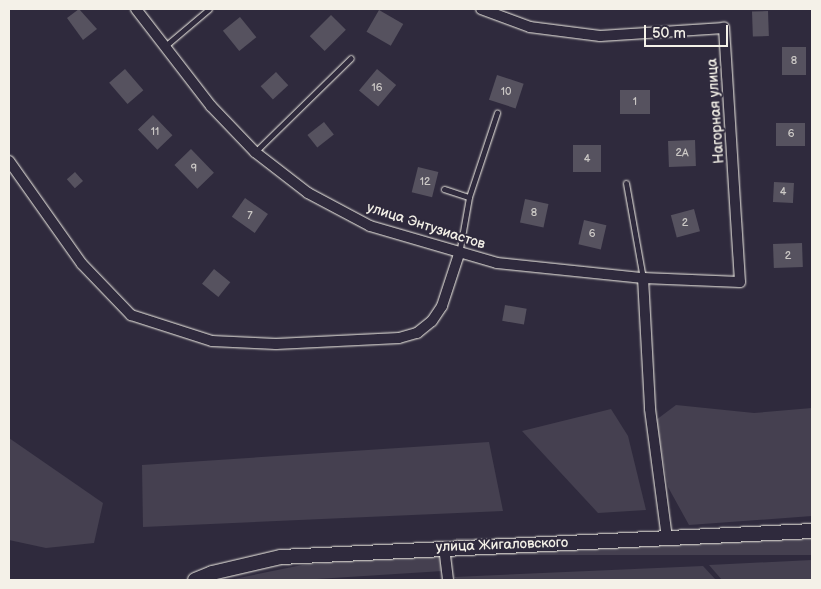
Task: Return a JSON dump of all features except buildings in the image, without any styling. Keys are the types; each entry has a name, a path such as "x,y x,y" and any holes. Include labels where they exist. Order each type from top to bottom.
{"main road":[{"name":"улица Жигаловского","path":"195,580 281,557 444,546 667,539 812,531"}],"street":[{"name":"улица Энтузиастов","path":"136,9 164,48 211,106 255,152 308,192 370,226 459,254 497,263 643,278"},
{"name":"Нагорная улица","path":"481,9 530,27 600,36 724,28 740,282 643,278"},
{"path":"9,161 82,264 130,315 212,342 276,344 399,338 417,333 432,321 442,306 459,254"},
{"path":"643,278 650,409 667,539"},
{"path":"444,546 448,580"}],"lane":[{"path":"164,48 210,9"},
{"path":"255,152 351,58"},
{"path":"459,254 469,196 497,113"},
{"path":"626,183 643,278"},
{"path":"444,189 469,196"}],"shaded area":[{"path":"676,405 754,413 812,408 812,516 689,525 668,487 656,420"},
{"path":"611,409 628,436 646,510 598,513 522,431"},
{"path":"9,438 103,503 94,543 46,548 9,540"},
{"path":"489,442 503,511 143,527 142,465"},
{"path":"456,538 812,538 812,555 456,555"},
{"path":"436,553 442,556 443,571 301,580 229,580 302,565"},
{"path":"812,560 812,580 722,580 709,565"},
{"path":"703,566 716,580 457,580 454,577"}]}
